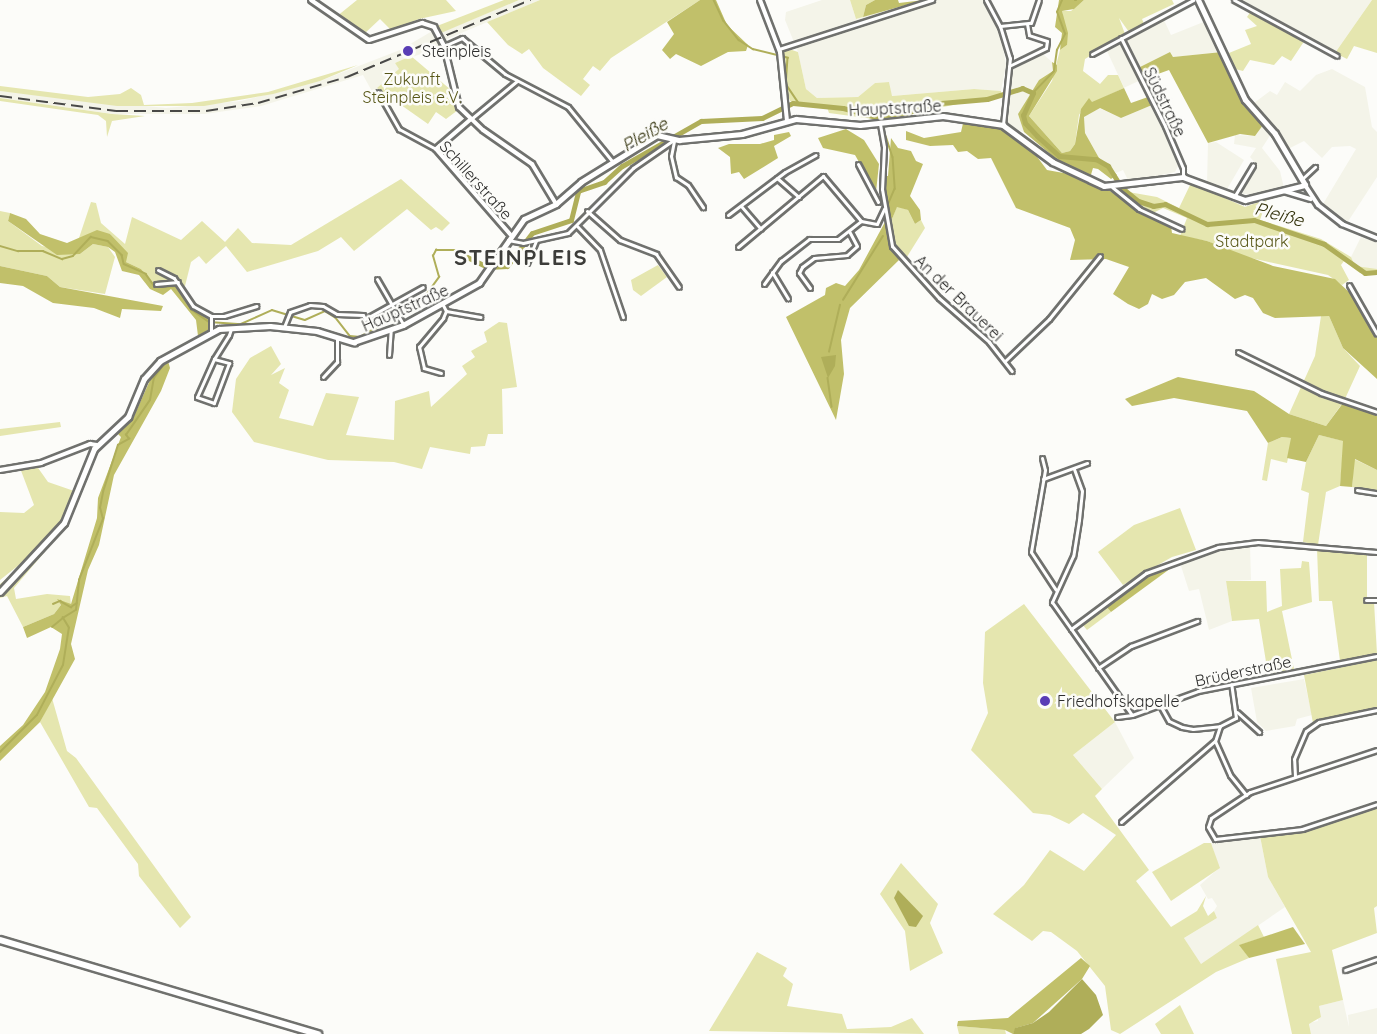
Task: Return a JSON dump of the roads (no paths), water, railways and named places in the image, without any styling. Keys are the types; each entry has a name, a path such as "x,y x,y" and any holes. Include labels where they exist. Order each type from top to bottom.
{"main road":[{"path":"1198,0 1245,100 1275,134 1305,185 1253,199 1233,197"},
{"name":"Hauptstraße","path":"97,445 128,417 155,366 211,329 256,325 284,327 358,341 403,325 471,289 492,267 508,235 524,219 556,204 612,161 648,139 666,136 674,139 755,132 787,121 806,118 880,124 934,116 1003,125 1053,162 1095,183 1114,187 1183,177 1233,197"},
{"path":"0,592 64,523 97,445"},
{"path":"0,940 318,1034"}],"street":[{"path":"311,0 369,40 422,23 430,24 444,46 459,107 471,119 532,164 556,204"},
{"path":"760,0 780,52 783,104 787,121"},
{"path":"780,52 932,0"},
{"path":"1000,26 1031,23 1039,0"},
{"path":"1092,54 1193,0"},
{"path":"1234,0 1337,56"},
{"path":"988,1 1000,26 1009,66 1003,95 1003,125"},
{"path":"1009,66 1046,48 1047,41 1029,35 1027,24"},
{"path":"444,46 462,38 484,59 518,81 568,107 612,161"},
{"name":"Südstraße","path":"1121,38 1165,126 1183,168 1183,177"},
{"path":"436,149 518,81"},
{"name":"Schillerstraße","path":"378,92 399,129 436,149 508,235"},
{"name":"An der Brauerei","path":"880,124 883,199 888,235 898,255 1005,361 1012,371"},
{"path":"674,139 671,150 676,177 688,185 703,207"},
{"path":"508,235 518,243 523,243 568,233 577,226 587,211 639,162 674,139"},
{"path":"728,215 777,178 816,155"},
{"path":"858,164 878,201 883,199"},
{"path":"1233,197 1253,165"},
{"path":"1302,179 1315,168"},
{"path":"777,178 799,197"},
{"path":"738,247 819,178 827,178 861,221 877,224 885,207"},
{"path":"1305,185 1315,201 1342,224 1377,238"},
{"path":"1114,187 1138,209 1182,229"},
{"path":"1283,191 1315,201"},
{"path":"741,206 761,229"},
{"path":"587,211 620,240 656,254 679,287"},
{"path":"764,284 772,272 809,239 832,240 861,221"},
{"path":"577,226 600,250 623,317"},
{"path":"810,288 799,273 802,267 814,258 847,255 857,246 849,231"},
{"path":"527,263 536,241"},
{"path":"1005,361 1049,320 1100,256"},
{"path":"158,270 179,282 193,306 211,316 257,306"},
{"path":"772,272 788,299"},
{"path":"377,279 403,325"},
{"path":"156,284 179,282"},
{"path":"1349,285 1377,334"},
{"path":"284,327 289,316 316,305 338,314 363,315 365,319 394,306 423,287"},
{"path":"443,305 446,311"},
{"path":"446,311 480,316"},
{"path":"441,374 424,368 419,347 446,311"},
{"path":"211,316 211,329"},
{"path":"214,359 229,363 214,403 197,397 214,359 231,329"},
{"path":"389,355 391,329"},
{"path":"323,377 337,362 338,336"},
{"path":"1238,352 1321,393 1377,412"},
{"path":"0,470 41,463 90,444 97,445"},
{"path":"1042,458 1043,479 1030,552 1056,590"},
{"path":"1043,479 1074,470 1087,463"},
{"path":"1074,470 1082,491 1079,520 1073,556 1056,590 1054,605 1132,715"},
{"path":"1357,490 1377,493"},
{"path":"1071,629 1146,573 1218,548 1258,542 1377,552"},
{"path":"1366,600 1377,600"},
{"path":"1098,668 1131,646 1197,621"},
{"name":"Brüderstraße","path":"1117,717 1132,715 1231,684 1377,656"},
{"path":"1160,705 1169,721 1182,727 1220,726 1233,720 1236,712 1231,684"},
{"path":"1295,776 1294,759 1306,731 1319,722 1377,710"},
{"path":"1236,712 1258,732"},
{"path":"1121,822 1215,741 1220,726"},
{"path":"1215,741 1230,775 1246,795"},
{"path":"1377,750 1295,776 1246,795 1211,818 1208,827 1215,839 1302,829 1377,804"},
{"path":"1345,970 1377,959"}],"waterway":[{"path":"714,0 724,21 739,40 753,49 788,58 786,84 799,103"},
{"path":"1033,93 1054,71 1057,50 1065,34 1057,12 1062,0"},
{"name":"Pleiße","path":"465,256 488,267 507,266 532,233 571,220 578,191 604,182 622,166 701,121 762,118 793,103 843,108 883,119 941,103 987,99 1022,88 1033,93 1023,115 1025,123 1037,136 1059,156 1096,159 1108,166 1122,188 1138,201 1153,206 1165,204 1207,224 1254,220 1324,244 1365,273 1377,272"},
{"path":"886,136 893,157 895,189 889,203"},
{"path":"843,300 883,236"},
{"name":"Pleiße","path":"0,246 18,251 43,251 62,259 73,256 91,237 108,241 122,255 124,264 146,274 155,287 179,286 192,310 209,322 241,324 272,310 305,320 325,311 336,318 350,336 360,337 421,302 439,277 433,256 436,250 456,250 465,256"},
{"path":"829,352 840,305"},
{"path":"0,752 37,715 63,665 69,628 63,618 76,610 79,580 103,519 100,508 103,492 118,445 129,439 126,435 150,400 154,378 164,364"},
{"path":"828,378 832,407"},
{"path":"53,604 60,601 71,607 77,603"},
{"path":"52,627 63,618"}],"railway":[{"path":"0,96 116,111 206,111 258,103 347,77 530,0"}],"place":[{"name":"Steinpleis","path":"408,51"},
{"name":"Friedhofskapelle","path":"1045,701"}],"district":[{"name":"STEINPLEIS","path":"521,258"}],"park label":[{"name":"Zukunft Steinpleis e.V.","path":"412,88"},
{"name":"Stadtpark","path":"1252,241"}]}
